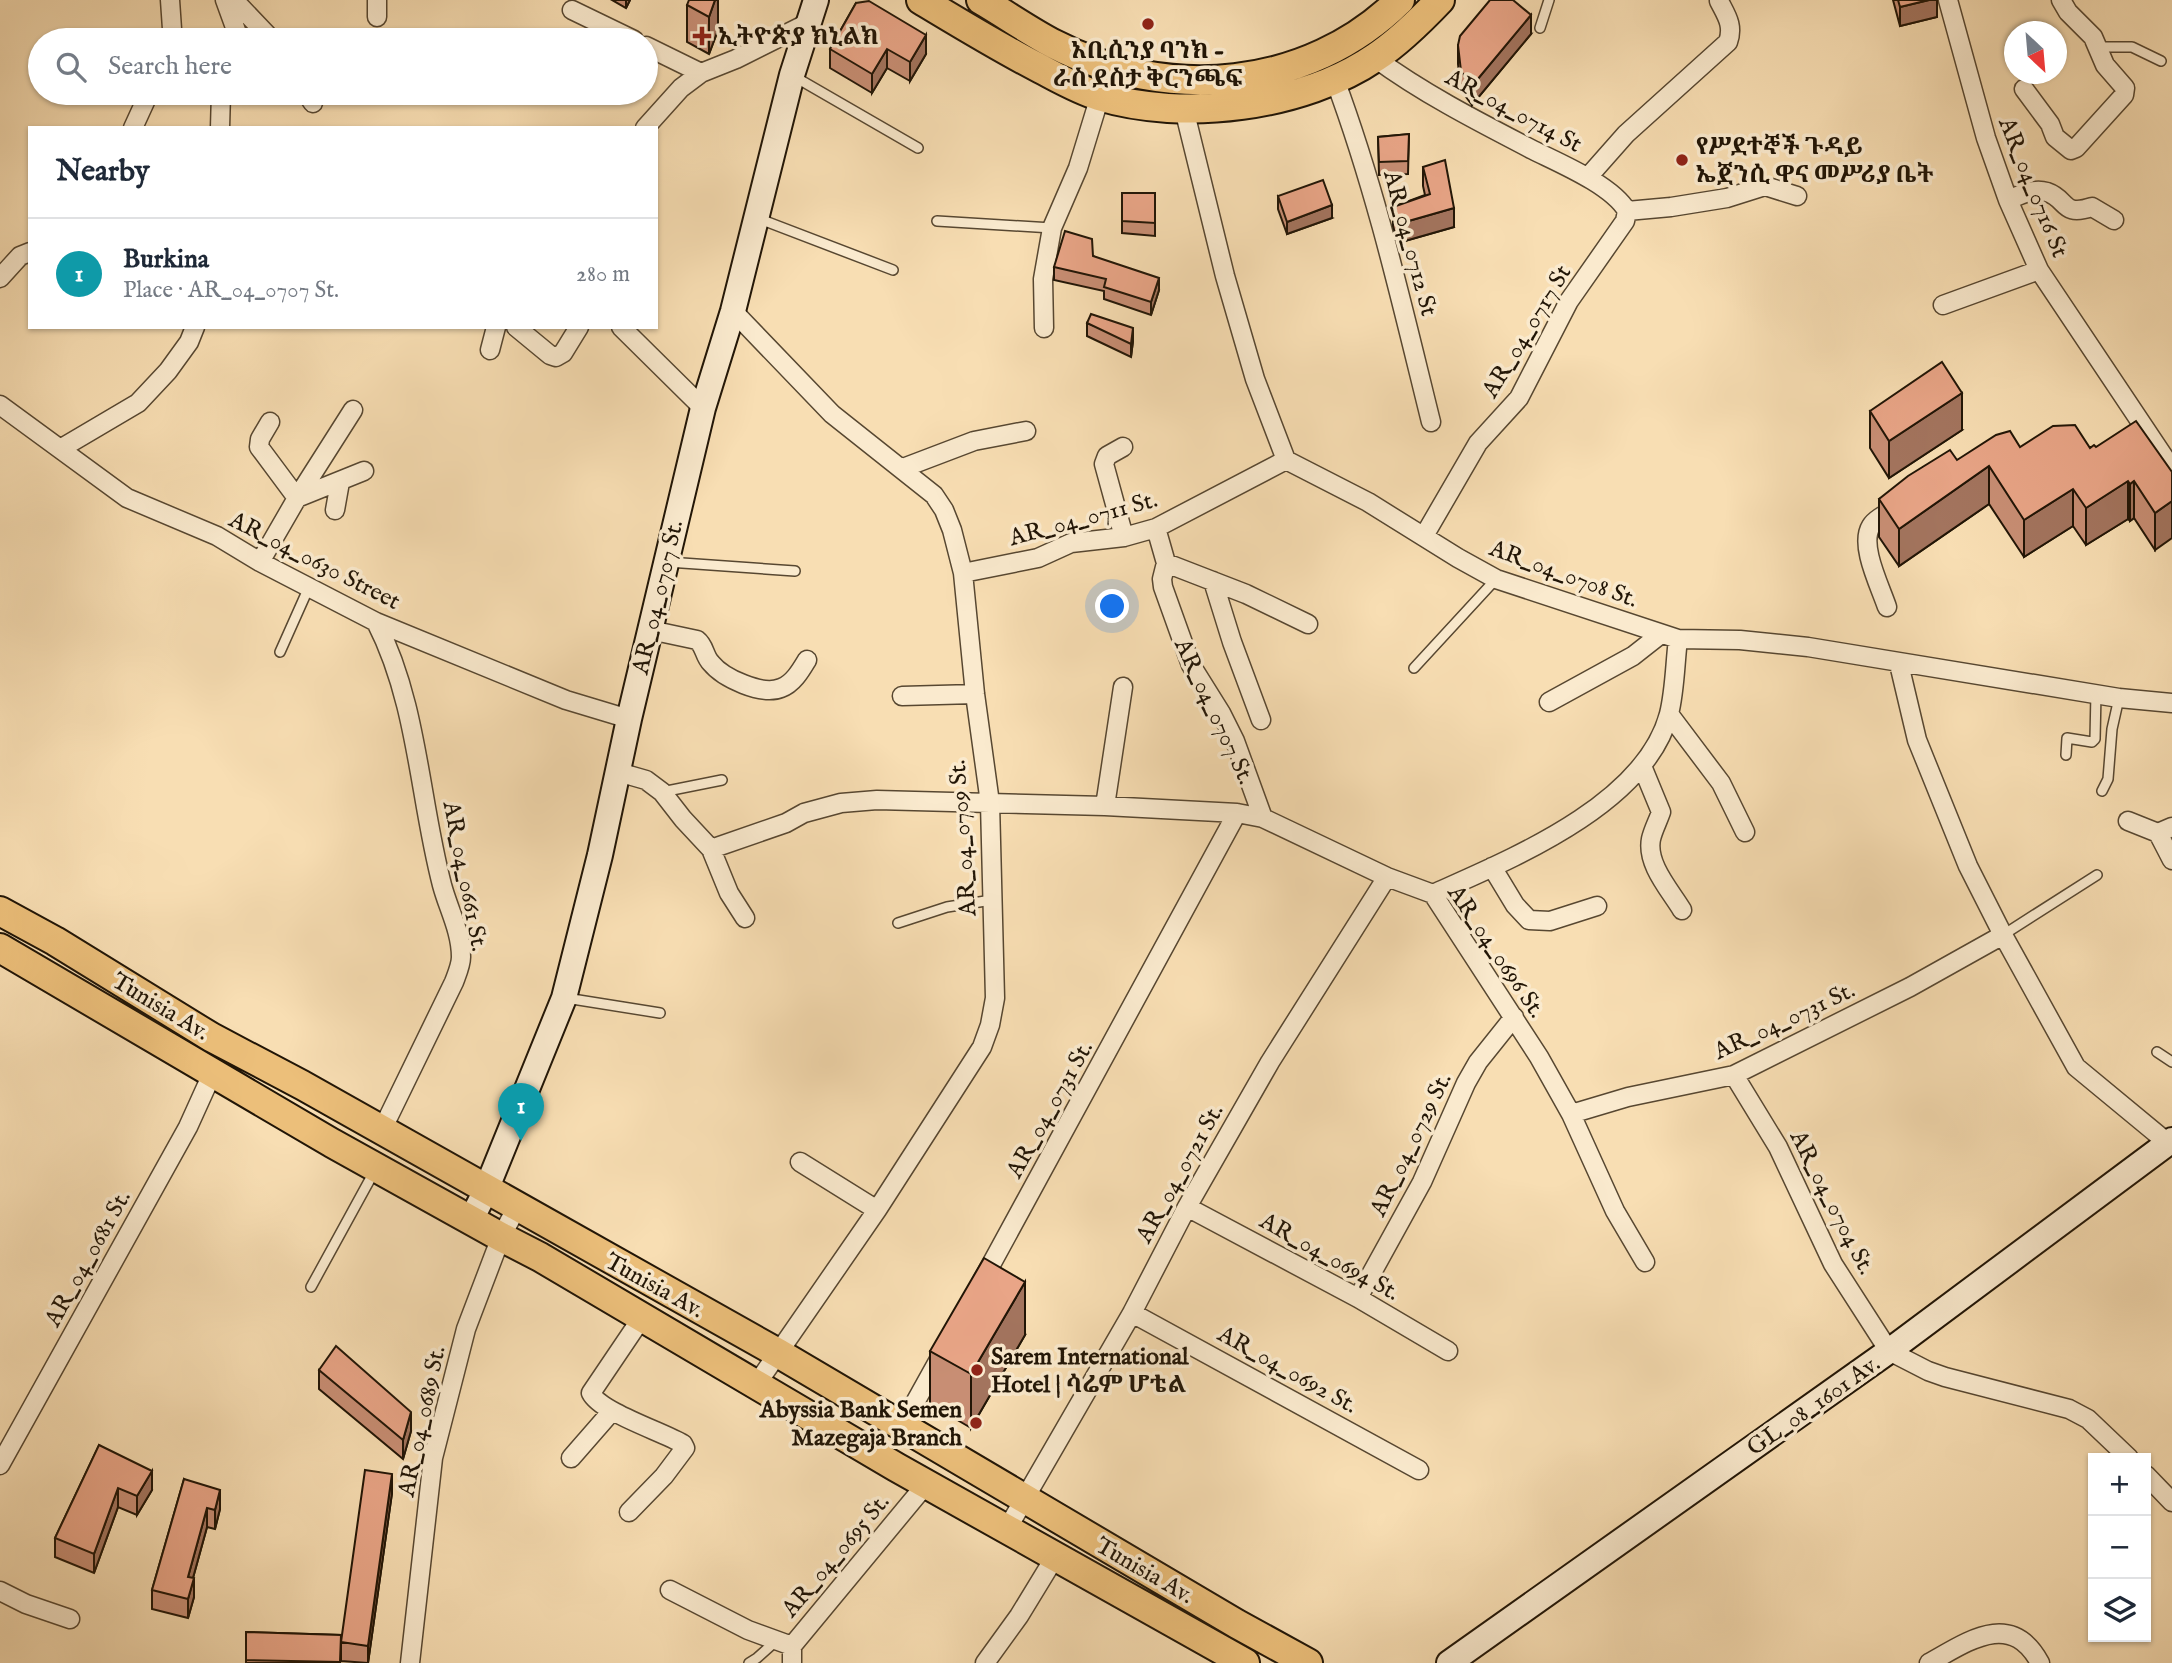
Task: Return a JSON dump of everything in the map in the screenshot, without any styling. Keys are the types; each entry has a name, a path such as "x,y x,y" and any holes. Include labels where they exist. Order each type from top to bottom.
{"main road":[{"path":"921,0 1007,51 1062,80 1100,96 1184,109 1262,102 1295,95 1335,80 1374,58 1397,41 1440,0"},
{"path":"981,0 1054,43 1112,67 1158,78 1218,80 1244,79 1307,59 1355,37 1401,0"},
{"name":"Tunisia Av.","path":"0,911 55,941 211,1037 778,1353 1025,1500 1308,1663"},
{"name":"Tunisia Av.","path":"0,948 212,1074 540,1257 756,1385 1245,1663"}],"street":[{"path":"170,0 172,28"},
{"path":"225,0 235,28"},
{"path":"234,0 261,28"},
{"name":"AR_04_0716 St","path":"1948,0 1969,82 2008,200 2039,270 2172,469"},
{"path":"2024,89 2050,124 2055,137 2071,150 2076,148 2126,91 2105,65 2093,37 2068,12 2061,0"},
{"path":"1588,177 1626,134 1728,42 1730,22 1719,1"},
{"path":"572,10 609,28"},
{"path":"647,126 681,88 701,73 736,59 813,11"},
{"name":"AR_04_0707 St.","path":"471,1220 486,1190 564,998 597,868 665,562 703,408 733,311 792,75 813,11"},
{"path":"658,52 701,73"},
{"name":"AR_04_0714 St","path":"1374,58 1397,75 1451,106 1588,177 1625,207 1626,216"},
{"name":"AR_04_0712 St","path":"1335,80 1389,246 1431,422"},
{"path":"1044,328 1042,296 1052,228 1078,167 1100,96"},
{"path":"134,126 144,105"},
{"path":"219,126 220,105"},
{"path":"1184,109 1225,276 1255,379 1286,460"},
{"path":"1626,216 1727,198 1765,187 1797,196"},
{"path":"2008,200 2033,191 2042,191 2050,193 2065,207 2079,211 2092,206 2114,220"},
{"name":"AR_04_0717 St","path":"1424,536 1478,443 1520,398 1569,301 1626,216"},
{"path":"0,278 20,256 28,253"},
{"path":"1943,304 2039,270"},
{"name":"AR_04_0709 St.","path":"733,311 832,414 934,495 952,530 963,573 975,694 990,803 995,998 990,1025 975,1058 877,1210 756,1385"},
{"path":"60,449 138,403 168,371 189,342 194,329"},
{"path":"490,351 496,329"},
{"path":"518,329 556,357 563,353 578,329"},
{"path":"623,329 703,408"},
{"name":"AR_04_0630 Street","path":"0,405 127,498 217,536 260,562 376,622 554,695 629,719"},
{"path":"260,562 353,410"},
{"path":"270,422 260,439 259,447 297,498"},
{"path":"903,468 974,441 1026,432"},
{"path":"2132,447 2157,446"},
{"path":"1122,447 1107,456 1104,464 1124,537"},
{"name":"AR_04_0711 St.","path":"963,573 1038,558 1071,543 1124,537 1156,528 1286,460"},
{"name":"AR_04_0708 St.","path":"1286,460 1368,502 1496,579 1669,637 1740,640 1808,647 2119,698 2172,703"},
{"path":"297,498 364,471"},
{"path":"335,510 340,482"},
{"path":"1887,607 1868,552 1866,537 1872,523 1910,499"},
{"name":"AR_04_0707 St.","path":"1156,528 1166,563 1163,587 1185,651 1222,713 1263,818"},
{"path":"1166,563 1308,624"},
{"path":"1213,581 1261,720"},
{"name":"AR_04_0661 St.","path":"376,622 395,663 411,721 442,885 456,926 461,957 454,982 382,1130"},
{"path":"650,630 697,640 703,645 705,656 725,677 771,690 788,685 807,660"},
{"path":"1433,894 1492,867 1563,829 1608,800 1642,766 1669,714 1669,637 1549,702"},
{"path":"1899,664 1917,740 1968,866 2076,1067 2170,1141"},
{"path":"1105,806 1123,687"},
{"path":"902,696 975,694"},
{"path":"1669,714 1721,783 1745,832"},
{"path":"1642,766 1661,813 1650,841 1652,857 1682,910"},
{"path":"618,772 646,780 662,792 711,849 729,893 745,918"},
{"name":"AR_04_0696 St.","path":"711,849 786,823 804,813 841,803 877,800 1105,806 1237,813 1263,818 1388,877 1433,894 1514,1017 1571,1114 1615,1211 1645,1262"},
{"name":"AR_04_0731 St.","path":"973,1298 1237,813"},
{"path":"2128,821 2165,830 2172,860"},
{"path":"1492,867 1515,905 1529,920 1550,921 1597,906"},
{"name":"AR_04_0721 St.","path":"1007,1529 1132,1313 1187,1207 1269,1062 1388,877"},
{"name":"AR_04_0731 St.","path":"1571,1114 1640,1094 1734,1075 1910,987 2003,935"},
{"name":"AR_04_0729 St.","path":"1358,1298 1422,1182 1465,1083 1514,1017"},
{"name":"AR_04_0681 St.","path":"0,1465 188,1127 212,1074"},
{"name":"AR_04_0704 St.","path":"1734,1075 1778,1147 1833,1264 1889,1351"},
{"name":"GL_08_1601 Av.","path":"1449,1663 1889,1351 2170,1141"},
{"path":"800,1162 877,1210"},
{"name":"AR_04_0689 St.","path":"410,1663 433,1458 466,1329 501,1237 517,1206"},
{"name":"AR_04_0694 St.","path":"1187,1207 1358,1298 1448,1351"},
{"name":"AR_04_0692 St.","path":"1132,1313 1419,1470"},
{"path":"629,1512 664,1476 685,1448 669,1436 612,1410 594,1399 591,1393 643,1316"},
{"path":"902,1426 953,1333"},
{"path":"1889,1351 1944,1377 2069,1409 2088,1419 2124,1453"},
{"path":"571,1458 612,1410"},
{"path":"2151,1480 2172,1502"},
{"name":"AR_04_0695 St.","path":"787,1650 927,1483"},
{"path":"985,1663 1019,1616 1055,1557"},
{"path":"670,1590 787,1650"},
{"path":"0,1591 26,1604 70,1619"},
{"path":"1929,1663 1974,1639 1998,1632 2024,1642 2040,1663"}],"lane":[{"path":"1540,28 1549,0"},
{"path":"2098,47 2132,47 2161,61"},
{"path":"792,75 918,148"},
{"path":"755,218 893,270"},
{"path":"937,221 1052,228"},
{"path":"665,562 795,571"},
{"path":"1414,668 1496,579"},
{"path":"280,652 309,587"},
{"path":"2066,755 2067,738 2092,742 2095,739 2096,693"},
{"path":"2102,791 2108,779 2112,729 2119,698"},
{"path":"662,792 722,780"},
{"path":"2003,935 2097,875"},
{"path":"898,923 947,907 992,900"},
{"path":"564,998 660,1013"},
{"path":"2158,1052 2172,1062"},
{"path":"311,1287 377,1167"},
{"path":"749,1663 787,1650"}],"building":[{"path":"689,0 715,0 709,17 687,5"},
{"path":"1490,0 1513,0 1531,15 1472,86 1461,71 1458,45 1460,36"},
{"path":"1898,0 1929,0 1900,7"},
{"path":"869,1 926,35 910,62 887,49 872,74 830,49 856,3"},
{"path":"1409,134 1408,161 1379,162 1378,137"},
{"path":"1445,160 1454,208 1398,224 1393,207 1430,194 1423,167"},
{"path":"1323,180 1332,205 1287,222 1278,196"},
{"path":"1122,193 1155,193 1155,223 1122,221"},
{"path":"1065,231 1092,239 1093,256 1159,278 1151,302 1104,287 1106,279 1054,267"},
{"path":"1091,314 1133,328 1131,344 1087,323"},
{"path":"1942,362 1962,393 1889,441 1870,411"},
{"path":"2136,421 2172,472 2172,501 2155,513 2134,481 2130,484 2128,481 2086,508 2073,489 2024,520 1989,466 1899,529 1879,499 1908,476 1950,450 1957,460 1996,435 2010,431 2020,447 2053,426 2075,425 2090,448 2094,445 2096,447"},
{"path":"984,1258 1025,1282 971,1374 930,1351"},
{"path":"336,1346 411,1412 403,1440 319,1370"},
{"path":"99,1445 152,1471 137,1496 118,1488 94,1554 55,1538"},
{"path":"365,1470 392,1474 368,1646 341,1642"},
{"path":"184,1479 220,1490 215,1510 207,1508 188,1577 194,1578 188,1599 152,1590"},
{"path":"246,1632 341,1635 340,1662 246,1660"}],"place":[{"name":"አቢሲንያ ባንክ - ራስ ደስታ ቅርንጫፍ","path":"1148,24"},
{"name":"ኢትዮጵያ ክኒልክ","path":"702,36"},
{"name":"የሥደተኞች ጉዳይ ኤጀንሲ ዋና መሥሪያ ቤት","path":"1682,160"},
{"name":"Burkina","path":"521,1141"},
{"name":"Sarem International Hotel | ሳሬም ሆቴል","path":"977,1370"},
{"name":"Abyssia Bank Semen Mazegaja Branch","path":"976,1423"}]}
